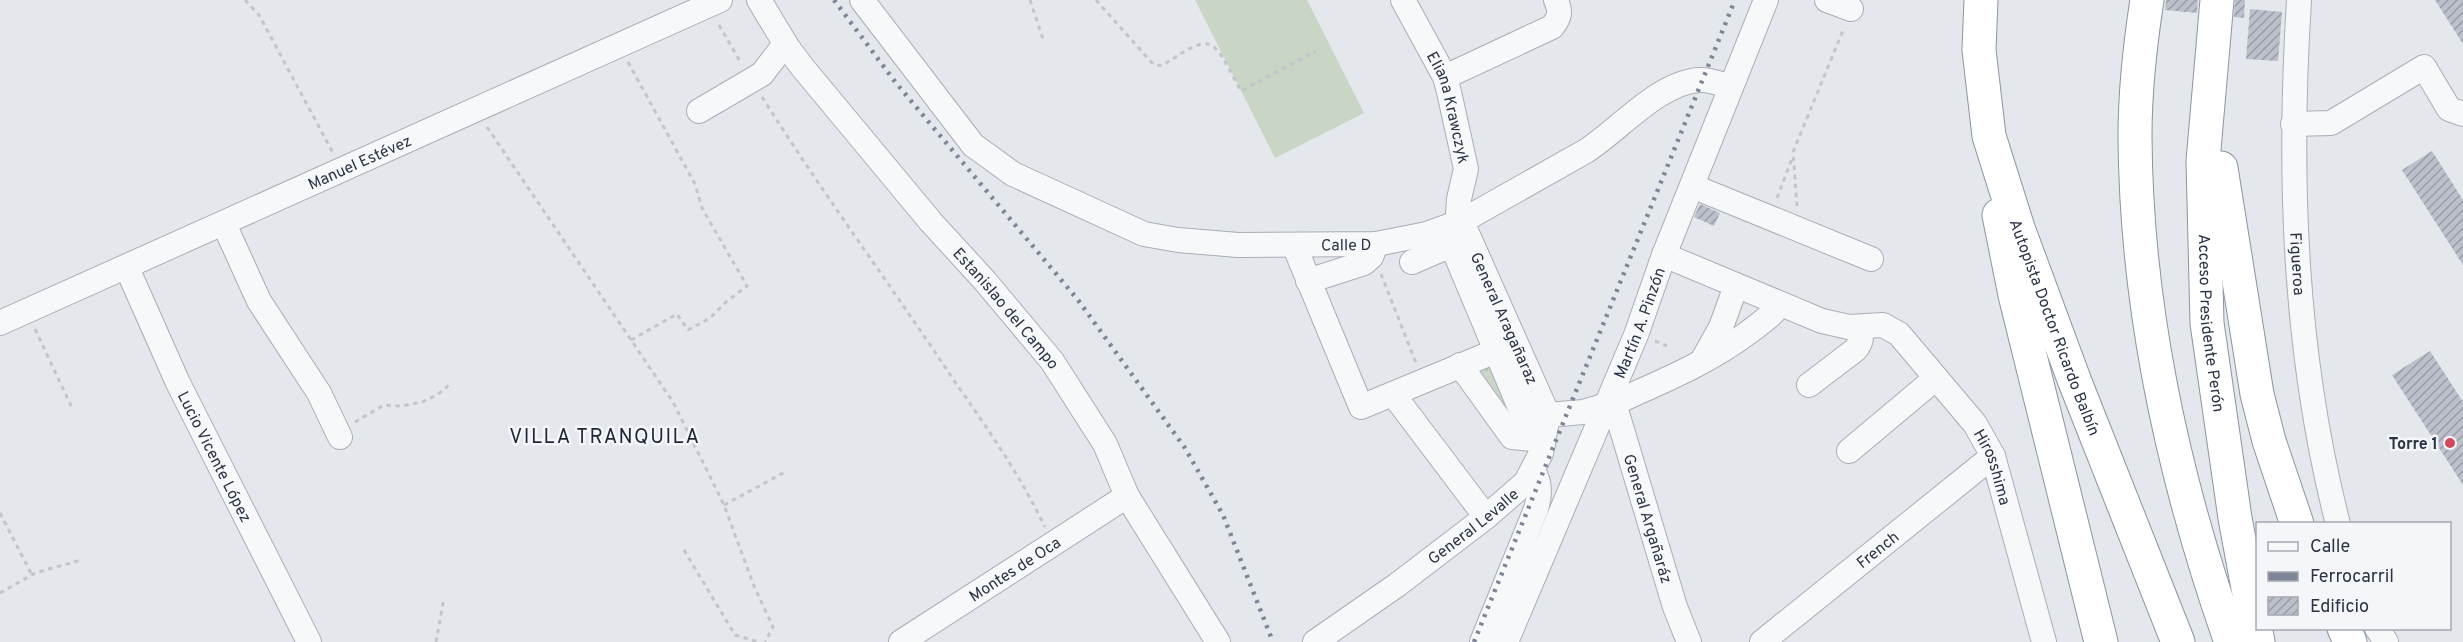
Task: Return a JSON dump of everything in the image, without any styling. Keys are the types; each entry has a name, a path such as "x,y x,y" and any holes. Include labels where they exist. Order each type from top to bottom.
{"highway":[{"name":"Autopista Doctor Ricardo Balbín","path":"1981,0 1979,50 1989,136 2018,228 2074,382 2175,634"},
{"path":"2146,0 2138,61 2135,135 2139,231 2153,344 2188,506 2235,606 2231,642"},
{"name":"Acceso Presidente Perón","path":"2217,0 2203,160 2207,323 2228,471 2235,606 2258,642"},
{"path":"2211,65 2214,122 2257,394 2269,441 2296,522"},
{"path":"1989,136 1993,181 2007,258 2101,642"}],"street":[{"name":"Manuel Estévez","path":"0,323 127,268 720,0"},
{"name":"Estanislao del Campo","path":"759,0 785,44 931,222 985,281 1052,361 1105,444 1127,496 1218,642"},
{"name":"Calle D","path":"862,0 973,145 1013,174 1144,234 1178,240 1238,245 1294,245 1372,252 1462,221 1605,139 1646,104 1672,88 1697,80 1708,80 1731,87"},
{"name":"Eliana Krawczyk","path":"1402,0 1445,77 1466,170 1459,199 1458,213 1462,221"},
{"path":"1445,77 1552,27 1559,19 1561,11 1556,0"},
{"name":"Martín A. Pinzón","path":"1506,642 1610,405 1664,255 1766,0"},
{"path":"1827,0 1851,9"},
{"name":"Figueroa","path":"2298,0 2294,124 2295,221 2301,308 2312,395 2338,522"},
{"path":"699,111 762,74 785,44"},
{"path":"2294,124 2331,123 2424,67 2449,109 2463,114"},
{"path":"1692,186 1871,259"},
{"name":"General Aragañaraz","path":"1462,221 1548,416"},
{"path":"224,224 260,301 319,393 339,434"},
{"path":"1294,245 1360,407 1496,351"},
{"path":"1412,262 1449,246 1453,248 1496,351 1538,442"},
{"path":"1308,281 1372,252"},
{"path":"1664,255 1822,321 1871,326"},
{"name":"Lucio Vicente López","path":"127,268 178,383 309,642"},
{"path":"1701,363 1721,327 1736,286"},
{"path":"1548,416 1567,415 1610,405 1701,363 1734,343 1773,314 1780,304"},
{"path":"1809,385 1860,343 1871,326"},
{"name":"Hirosshima","path":"1871,326 1899,334 1975,424 1993,456 2044,642"},
{"path":"1460,365 1512,437 1538,442"},
{"path":"1849,451 1936,378"},
{"path":"1393,394 1486,517"},
{"name":"General Argañaráz","path":"1610,405 1675,607 1689,642"},
{"name":"General Levalle","path":"1315,642 1389,591 1486,517 1526,482 1533,471 1538,442 1548,416"},
{"name":"French","path":"1762,642 1993,456"},
{"path":"1482,642 1536,509 1540,495 1537,477 1533,471"},
{"name":"Montes de Oca","path":"900,642 1127,496"}],"path":[{"path":"245,0 259,15 343,171"},
{"path":"1030,0 1043,39"},
{"path":"1096,0 1153,64 1162,66 1191,46 1204,43 1212,45 1219,52 1240,91 1316,51"},
{"path":"1769,217 1851,9"},
{"path":"719,25 801,159 902,303 1024,484 1054,545"},
{"path":"619,46 695,184 702,208 747,286 710,318 688,330 677,314 631,340"},
{"path":"476,110 673,402 724,505 754,586 773,627 765,642"},
{"path":"1794,155 1798,229"},
{"path":"1372,252 1423,381"},
{"path":"27,311 73,410"},
{"path":"339,434 384,405 402,406 422,402 437,395 450,384"},
{"path":"724,505 785,472"},
{"path":"0,513 33,575"},
{"path":"684,550 735,635 758,642"},
{"path":"0,593 33,575 81,560"},
{"path":"436,642 444,598"}],"green space":[{"path":"1195,0 1307,0 1364,113 1275,158"},
{"path":"1493,358 1523,432 1471,367"}],"building":[{"path":"2166,0 2198,0 2197,13 2165,10"},
{"path":"2235,0 2245,0 2244,18 2234,17"},
{"path":"2435,0 2463,0 2463,44"},
{"path":"2250,9 2282,12 2278,61 2246,59"},
{"path":"2432,151 2463,200 2463,265 2402,170"},
{"path":"1700,204 1720,213 1714,226 1694,217"},
{"name":"Torre 1","path":"2430,351 2463,402 2463,485 2392,375"}],"railway":[{"path":"834,0 896,83 1078,300 1185,448 1223,515 1273,642"},
{"path":"1474,642 1735,0"}],"place":[{"name":"Torre 1","path":"2450,443"}],"district":[{"name":"VILLA TRANQUILA","path":"605,436"}]}
